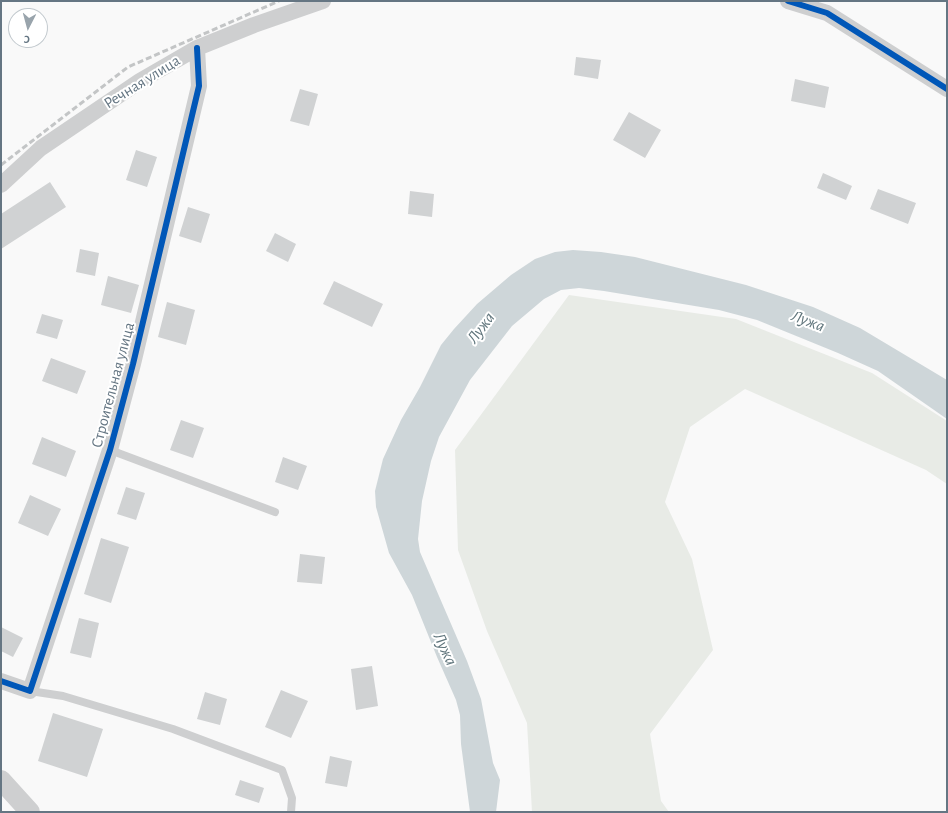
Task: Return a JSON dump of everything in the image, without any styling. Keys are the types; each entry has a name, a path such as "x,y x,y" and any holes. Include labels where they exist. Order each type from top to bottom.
{"street":[{"name":"Речная улица","path":"1,185 41,148 140,82 197,48 254,25 323,1"},
{"path":"788,1 828,13 947,89"},
{"name":"Строительная улица","path":"30,691 110,450 135,356 199,86 197,48"},
{"path":"1,681 30,691"},
{"path":"1,780 30,812"}],"lane":[{"path":"110,450 275,512"},
{"path":"30,691 63,696 173,729 282,770 292,798 290,812"}],"shaded area":[{"path":"569,295 736,319 872,373 947,421 947,484 926,470 745,389 690,427 665,502 692,559 713,650 650,734 661,801 669,812 532,812 527,723 487,631 458,550 455,450"}],"water":[{"name":"Лужа","path":"573,250 635,257 746,285 813,307 860,328 947,380 947,419 878,371 757,320 719,310 579,288 561,290 544,299 512,326 470,380 439,437 431,461 422,501 418,539 420,552 467,661 481,699 493,763 500,780 496,812 470,812 461,744 460,715 456,700 412,595 389,553 376,507 375,491 383,459 401,420 420,387 441,345 454,329 477,304 511,275 535,259 555,252"}],"building":[{"path":"576,57 601,60 598,79 574,75"},
{"path":"795,79 829,87 825,108 791,101"},
{"path":"300,89 318,94 309,126 290,121"},
{"path":"629,112 661,130 645,158 613,140"},
{"path":"136,150 157,157 147,187 126,180"},
{"path":"823,173 852,186 846,200 817,188"},
{"path":"50,182 66,207 1,249 1,214"},
{"path":"878,189 916,203 908,224 870,209"},
{"path":"410,191 434,194 432,217 408,214"},
{"path":"188,207 210,214 201,243 179,236"},
{"path":"275,233 296,244 288,262 266,251"},
{"path":"80,249 99,253 95,276 76,272"},
{"path":"108,276 139,285 131,313 101,305"},
{"path":"334,281 383,304 372,327 323,304"},
{"path":"167,302 195,310 186,345 158,337"},
{"path":"42,314 63,320 57,339 36,333"},
{"path":"51,358 86,371 77,394 42,381"},
{"path":"181,420 204,428 193,458 170,450"},
{"path":"42,437 76,451 66,477 32,464"},
{"path":"283,457 307,466 298,490 275,482"},
{"path":"126,487 145,493 136,520 117,514"},
{"path":"30,495 61,509 48,536 18,523"},
{"path":"101,538 129,547 111,603 84,594"},
{"path":"300,554 325,557 322,584 297,582"},
{"path":"79,618 99,623 91,658 70,653"},
{"path":"1,627 23,638 13,657 1,651"},
{"path":"372,666 378,706 356,710 351,669"},
{"path":"281,690 308,701 291,738 265,727"},
{"path":"205,692 227,699 220,725 197,719"},
{"path":"53,713 103,729 87,777 38,761"},
{"path":"330,756 352,761 347,787 325,783"},
{"path":"240,780 264,788 259,803 235,795"}],"railway":[{"path":"1,165 128,67 279,1"}],"cycle path":[{"path":"788,1 827,13 947,89"},
{"path":"1,681 30,691 110,450 133,364 199,86 197,48"}]}
